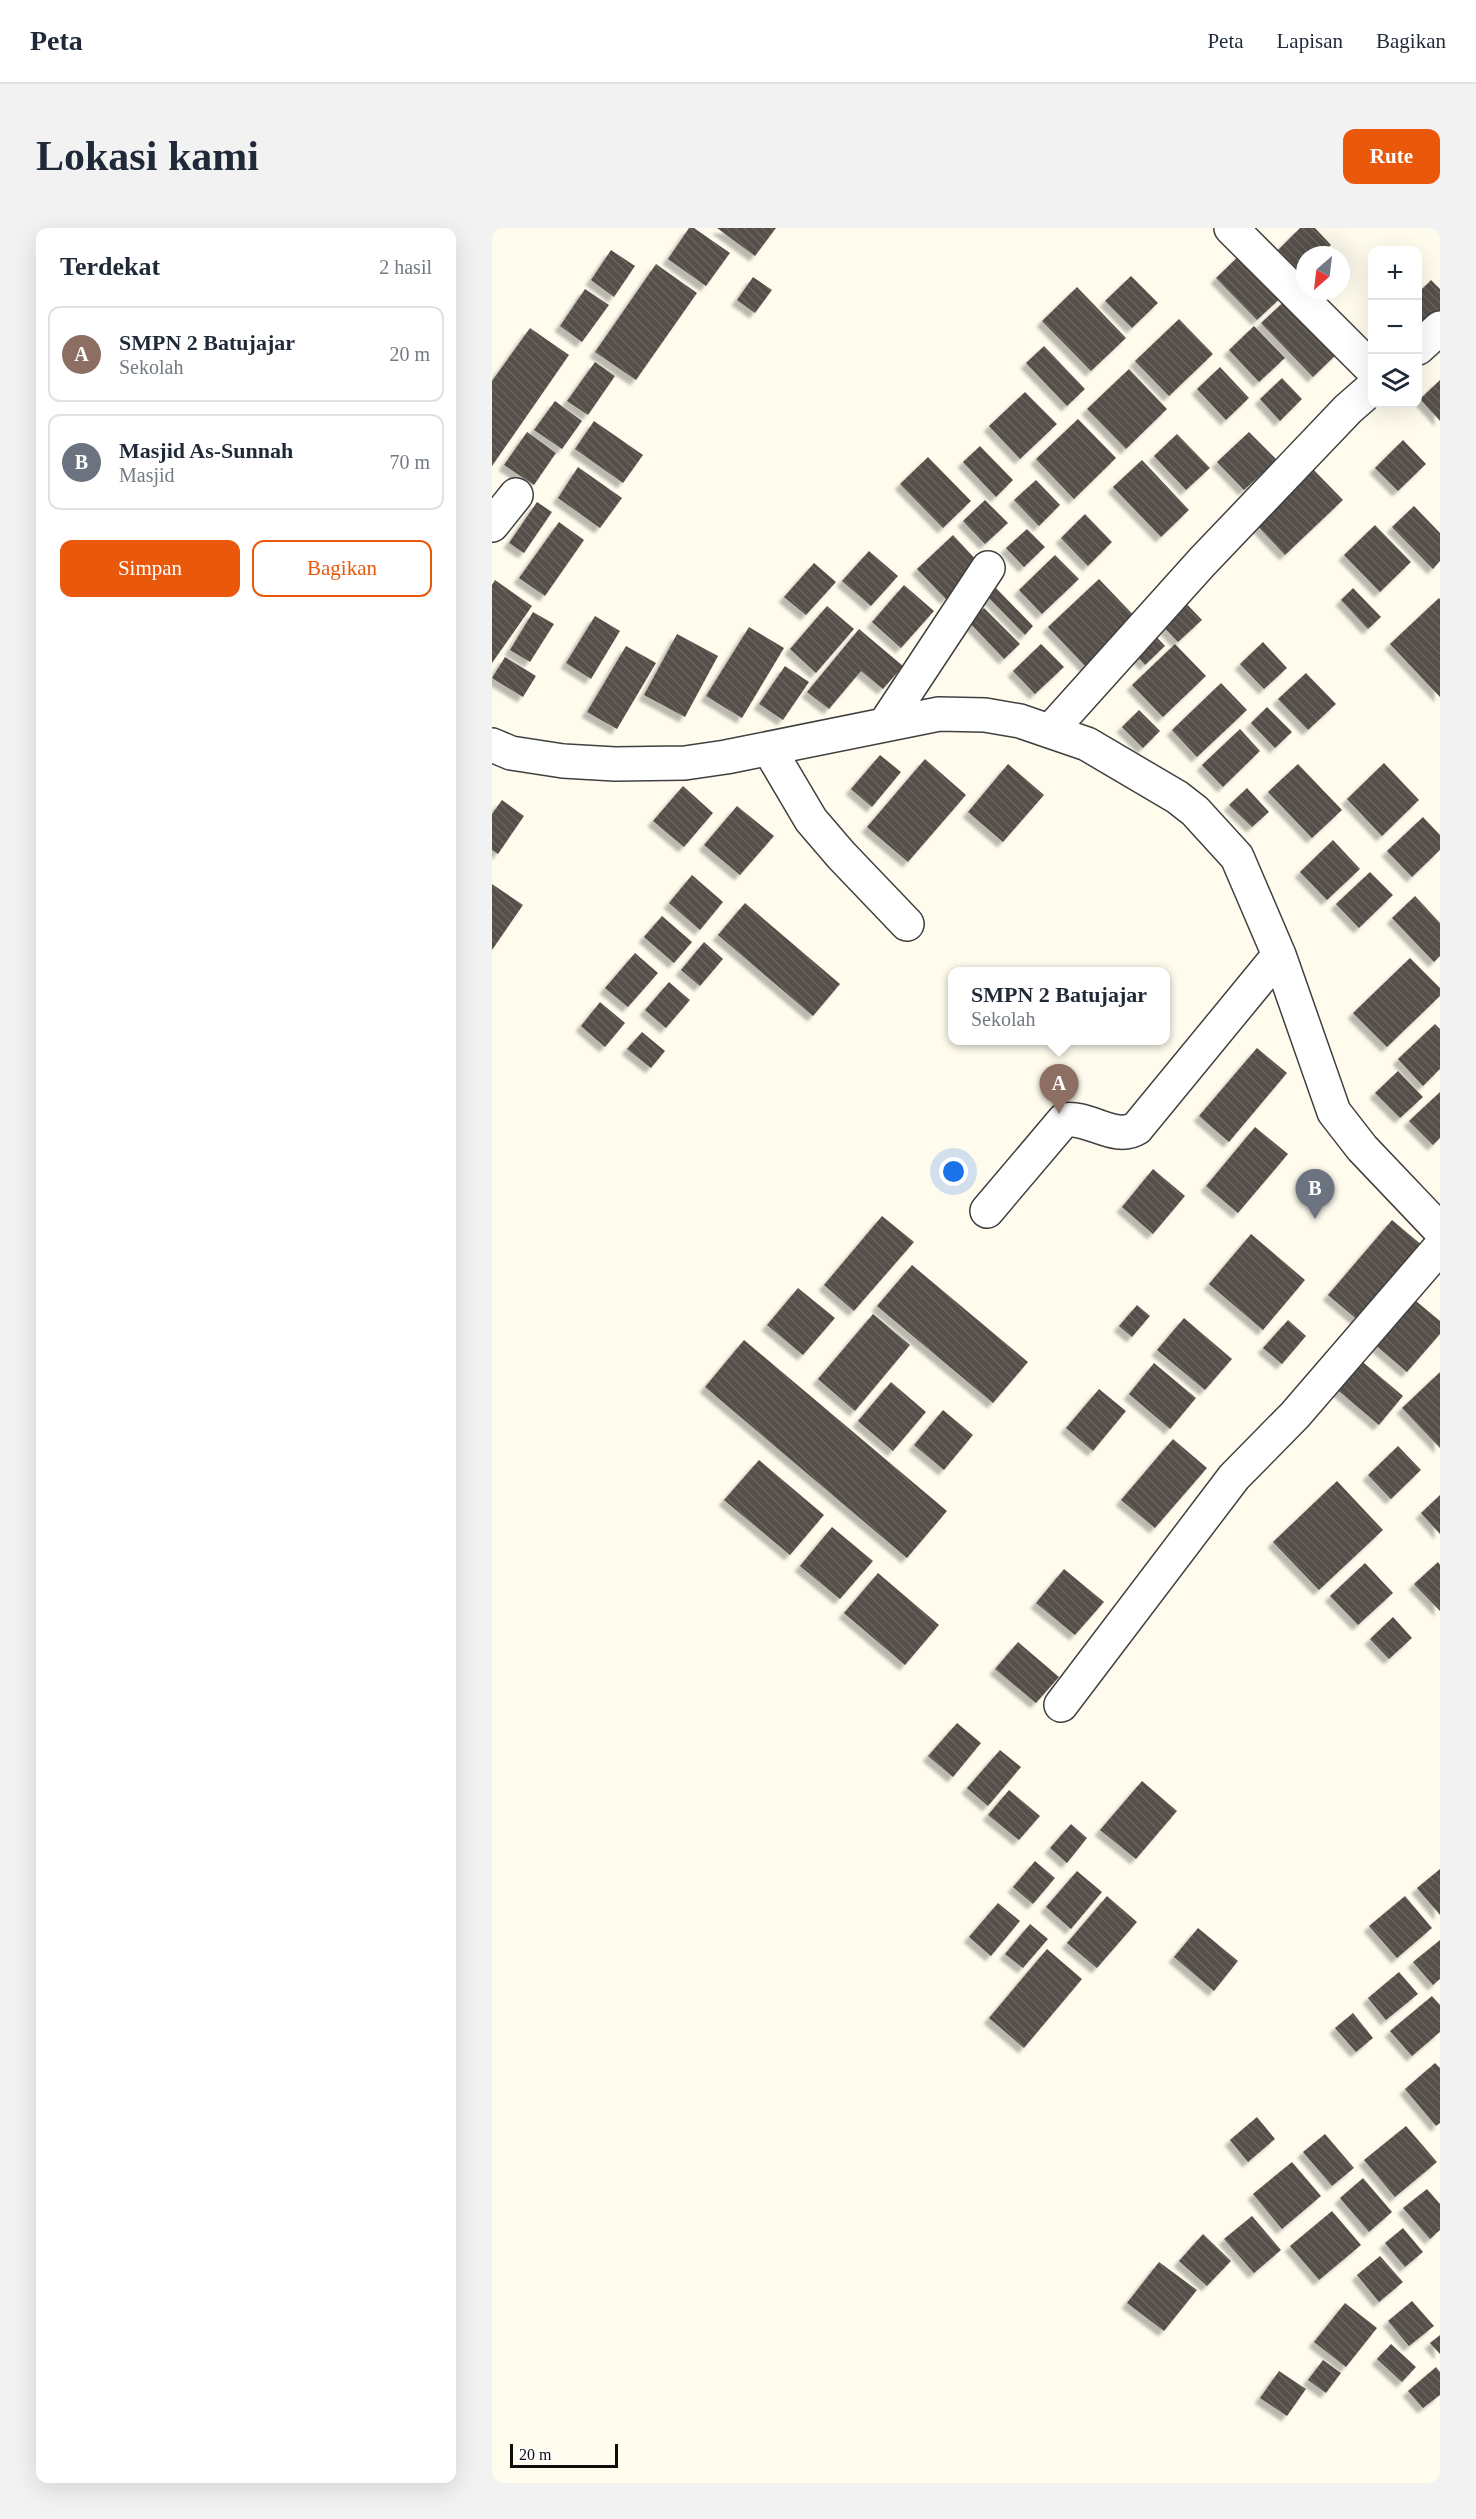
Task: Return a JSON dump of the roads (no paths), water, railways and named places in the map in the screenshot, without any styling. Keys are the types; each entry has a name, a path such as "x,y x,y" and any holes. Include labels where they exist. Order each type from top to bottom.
{"street":[{"path":"1231,228 1368,365"},
{"path":"1422,344 1440,328"},
{"path":"1050,730 1202,562 1348,409 1368,392"},
{"path":"492,525 516,495"},
{"path":"885,724 988,568"},
{"path":"498,757 615,764 685,763 939,714 1020,721 1087,744 1150,779 1177,797 1195,811 1237,857 1279,955 1334,1112 1362,1148 1440,1230"},
{"path":"769,748 811,820 907,924"},
{"path":"987,1211 1064,1120 1082,1119 1122,1133 1137,1128 1279,955"},
{"path":"1061,1705 1234,1477 1295,1415 1440,1247"}],"place":[{"name":"SMPN 2 Batujajar","path":"1059,1114"},
{"name":"Masjid As-Sunnah","path":"1315,1219"}]}
